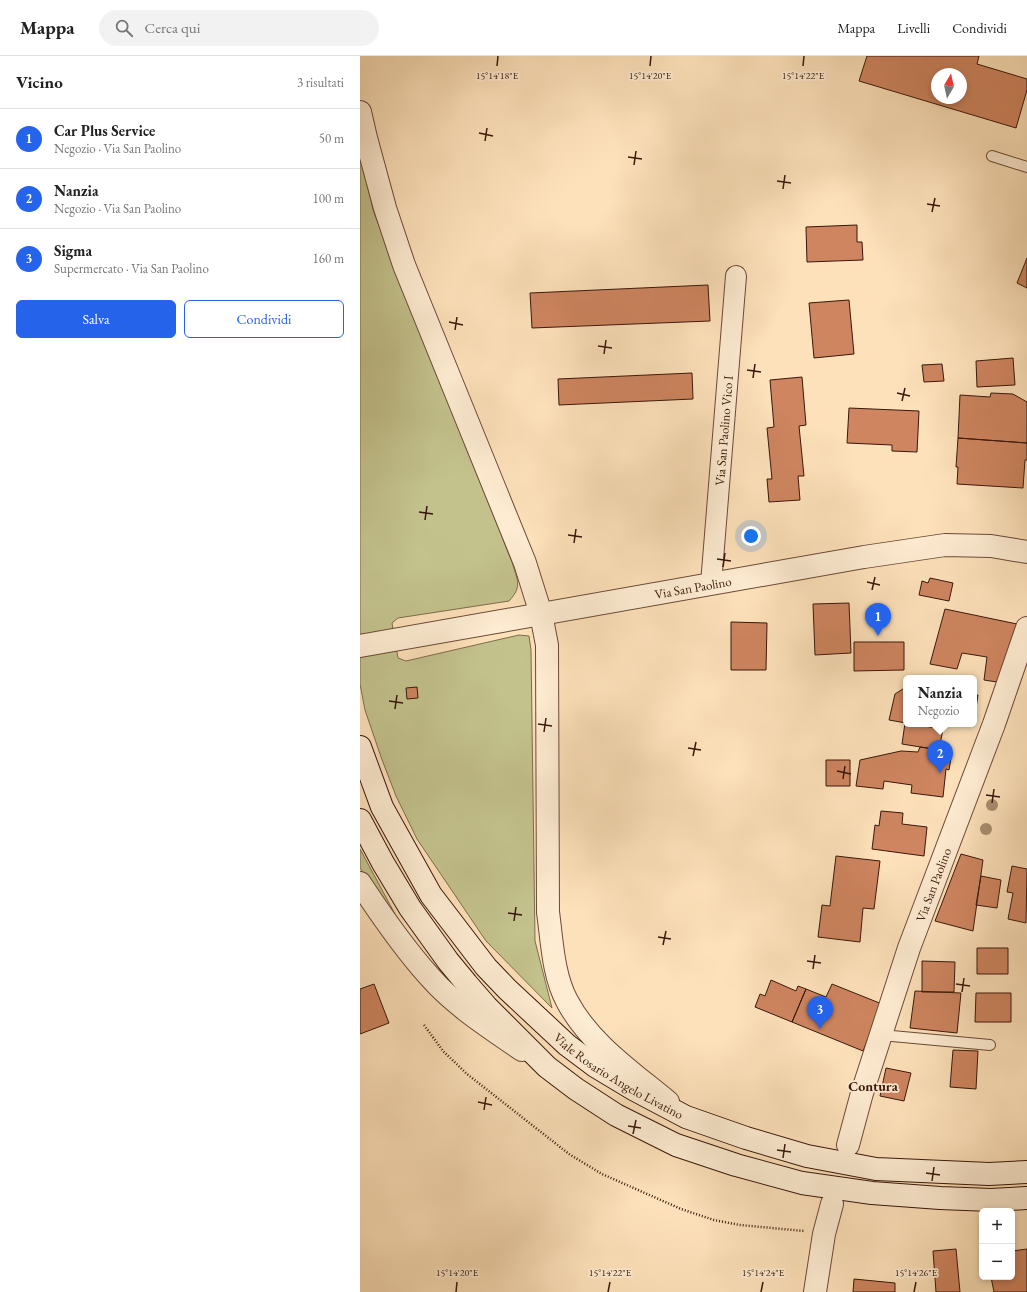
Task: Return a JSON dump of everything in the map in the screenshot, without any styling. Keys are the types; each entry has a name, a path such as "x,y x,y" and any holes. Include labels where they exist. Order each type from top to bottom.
{"street":[{"path":"360,112 383,201 404,265 525,563 541,614 547,645 548,912 553,953 559,982 567,1001 583,1025 607,1052 686,1117"},
{"name":"Via San Paolino Vico I","path":"711,584 736,276"},
{"name":"Via San Paolino","path":"360,646 864,557 945,545 991,546 1027,552"},
{"name":"Via San Paolino","path":"848,1144 862,1093 910,948 994,724 1027,628"},
{"name":"Viale Rosario Angelo Livatino","path":"360,747 382,807 431,895 486,967 507,989 567,1045 595,1066 635,1090 686,1117 746,1138 807,1156 876,1168 939,1173 989,1174 1027,1172"},
{"path":"360,820 383,863 410,908 448,961 487,1008 547,1067"},
{"path":"360,883 388,924 429,977 451,998 476,1018 616,1116 676,1146 736,1165 802,1182 872,1193 991,1200 1027,1198"},
{"path":"815,1292 824,1234 832,1204"}],"lane":[{"path":"992,156 1027,167"},
{"path":"881,1035 990,1045"}],"path":[{"path":"424,1025 443,1051 467,1074 569,1154 602,1174 681,1209 714,1220 740,1225 824,1234"}],"shaded area":[{"path":"360,156 374,213 512,562 518,583 516,591 509,601 398,618 392,623 398,658 406,661 519,635 529,636 531,650 535,941 552,1008 486,941 417,839 396,796 365,710 360,684"},
{"path":"360,849 409,940 360,868"}],"building":[{"path":"867,56 979,56 977,64 1027,79 1027,90 1016,128 936,104 967,104 967,68 931,68 931,103 859,81"},
{"path":"857,225 857,242 862,242 863,260 807,262 806,227"},
{"path":"1027,258 1027,288 1017,283"},
{"path":"708,285 710,321 532,328 530,293"},
{"path":"849,300 854,354 814,358 809,303"},
{"path":"1013,358 1015,385 977,387 976,361"},
{"path":"942,364 944,381 924,382 922,365"},
{"path":"692,373 693,399 559,405 558,379"},
{"path":"802,377 806,425 799,426 804,476 798,476 800,500 769,502 767,479 772,479 767,428 774,427 770,380"},
{"path":"991,393 1013,394 1027,402 1027,443 958,438 960,395 990,397"},
{"path":"849,408 919,411 917,452 892,451 892,445 847,443"},
{"path":"958,438 1027,443 1027,460 1025,460 1023,488 957,484 958,467 956,467"},
{"path":"930,578 953,583 949,601 919,595 922,581 928,583"},
{"path":"849,603 851,653 815,655 813,604"},
{"path":"945,609 1017,624 997,682 984,680 987,657 962,653 957,669 930,664"},
{"path":"731,622 767,623 766,670 731,670"},
{"path":"854,642 904,642 904,670 854,671"},
{"path":"417,687 418,698 407,699 406,688"},
{"path":"903,689 903,722 889,720 895,694"},
{"path":"904,727 930,727 943,729 939,750 902,744"},
{"path":"920,747 952,752 949,770 946,769 943,797 911,793 912,785 884,781 883,789 856,786 860,760 901,751 918,752"},
{"path":"826,760 850,760 850,786 826,786"},
{"path":"881,811 903,813 902,824 927,827 924,856 872,849 875,825 879,826"},
{"path":"961,854 983,860 973,931 935,921"},
{"path":"836,856 880,861 874,909 863,908 860,942 818,937 822,905 830,906"},
{"path":"1012,866 1027,869 1026,923 1008,919 1013,893 1007,892"},
{"path":"981,876 1001,880 997,908 976,905"},
{"path":"977,948 1008,948 1008,974 977,974"},
{"path":"922,961 955,962 954,992 922,992"},
{"path":"771,980 796,991 798,986 806,989 792,1022 755,1007 760,994 765,996"},
{"path":"374,984 389,1023 360,1034 360,989"},
{"path":"832,984 882,1004 863,1051 792,1022 806,989 826,997"},
{"path":"915,991 961,993 957,1033 910,1028"},
{"path":"976,993 1011,993 1011,1022 975,1022"},
{"path":"953,1050 978,1051 976,1089 950,1087"},
{"path":"886,1068 911,1073 904,1101 880,1096"},
{"path":"956,1249 960,1292 936,1292 933,1251"},
{"path":"1027,1249 1027,1292 994,1292 992,1280 1015,1280 1015,1251"},
{"path":"854,1279 895,1283 895,1292 853,1292"}],"place":[{"name":"Car Plus Service","path":"878,636"},
{"name":"Nanzia","path":"940,773"},
{"name":"Sigma","path":"820,1029"}],"district":[{"name":"Contura","path":"873,1086"}]}
